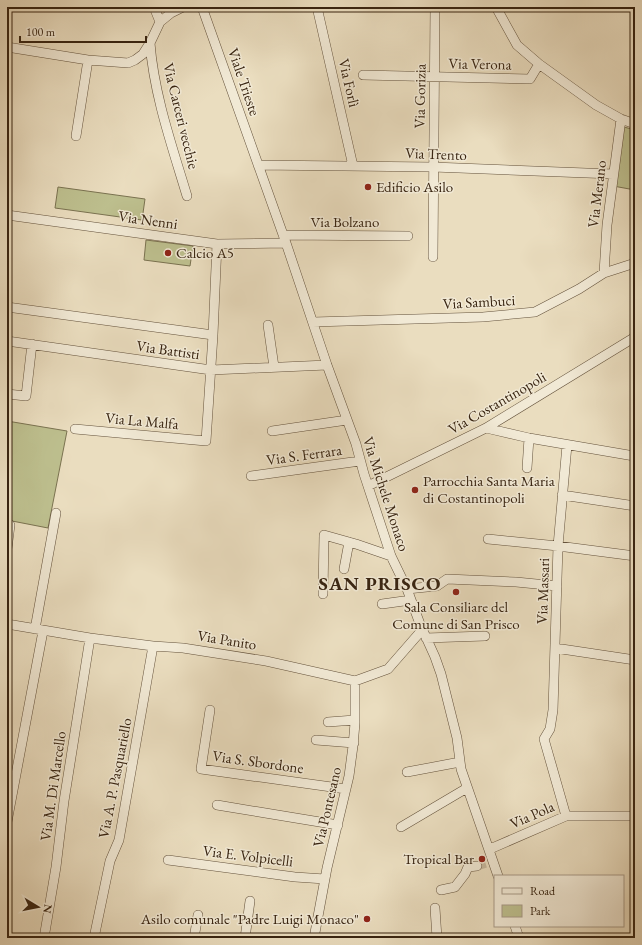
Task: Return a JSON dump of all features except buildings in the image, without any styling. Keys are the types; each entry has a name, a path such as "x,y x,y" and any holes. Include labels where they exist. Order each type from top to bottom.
{"street":[{"path":"154,7 160,22"},
{"name":"Via Carceri vecchie","path":"7,47 88,60 128,63 143,54 160,22 171,13 183,7"},
{"name":"Viale Trieste","path":"202,7 258,166"},
{"name":"Via Forlì","path":"317,7 353,166"},
{"name":"Via Gorizia","path":"433,257 435,7"},
{"path":"496,7 517,45 539,64 578,92 621,119 635,124"},
{"name":"Via Carceri vecchie","path":"150,43 166,124 187,196"},
{"path":"76,136 88,60"},
{"name":"Via Verona","path":"363,75 530,79 539,64"},
{"name":"Via Merano","path":"604,273 607,225 621,119"},
{"name":"Via Trento","path":"258,166 433,167 613,174"},
{"name":"Via Michele Monaco","path":"258,166 347,420 391,556 407,589 441,674 457,738 460,762 467,788 490,849 498,875"},
{"name":"Via Nenni","path":"7,215 217,244 284,239"},
{"name":"Via Bolzano","path":"284,239 408,236"},
{"path":"211,370 217,244"},
{"name":"Via Sambuci","path":"313,322 483,317 536,312 579,289 604,273 635,263"},
{"path":"7,307 213,335"},
{"path":"268,325 274,367"},
{"name":"Via Costantinopoli","path":"368,486 486,428 635,336"},
{"name":"Via Battisti","path":"7,341 211,370 327,365"},
{"path":"7,394 26,396 32,344"},
{"name":"Via La Malfa","path":"75,429 206,441 211,370"},
{"path":"272,431 347,420"},
{"path":"486,428 529,438 634,456"},
{"path":"527,468 529,438"},
{"name":"Via Massari","path":"566,816 544,739 550,728 552,710 558,546 567,445"},
{"name":"Via S. Ferrara","path":"251,476 360,461"},
{"path":"562,495 635,506"},
{"path":"7,822 39,630 56,513"},
{"path":"7,549 10,525"},
{"path":"323,594 324,535 391,556"},
{"path":"488,539 635,556"},
{"path":"344,568 349,542"},
{"path":"407,589 437,586 447,579 516,582 557,586"},
{"path":"382,604 411,600"},
{"name":"Via Panito","path":"7,624 90,638 153,646 183,648 266,661 355,681"},
{"path":"355,681 388,669 424,634 485,636"},
{"name":"Via M. Di Marcello","path":"44,938 90,638"},
{"name":"Via A. P. Pasquariello","path":"94,938 110,861 119,840 153,646"},
{"path":"555,648 635,660"},
{"name":"Via Pontesano","path":"314,938 325,879 346,789 354,743 355,681"},
{"name":"Via S. Sbordone","path":"210,710 201,769 346,789"},
{"path":"328,722 355,720"},
{"path":"316,740 354,743"},
{"path":"407,772 460,762"},
{"path":"401,827 467,788"},
{"path":"217,805 338,825"},
{"name":"Via Pola","path":"490,849 566,816 635,816"},
{"name":"Via E. Volpicelli","path":"168,860 295,877 325,879"},
{"path":"440,890 455,887 465,874 468,867 477,866"},
{"path":"245,938 250,901"},
{"path":"435,908 437,938"},
{"path":"194,938 198,915"},
{"path":"515,927 519,938"}],"green space":[{"path":"624,127 635,130 635,190 613,186"},
{"path":"58,187 145,199 142,220 55,208"},
{"name":"Calcio A5","path":"146,240 193,246 190,266 144,260"},
{"path":"7,421 67,431 48,528 7,520"}],"tunnel":[{"path":"477,866 493,861"}],"place":[{"name":"Edificio Asilo","path":"368,187"},
{"name":"Calcio A5","path":"168,253"},
{"name":"Parrocchia Santa Maria di Costantinopoli","path":"415,490"},
{"name":"Sala Consiliare del Comune di San Prisco","path":"456,592"},
{"name":"Tropical Bar","path":"482,859"},
{"name":"Asilo comunale \"Padre Luigi Monaco\"","path":"367,919"}],"district":[{"name":"SAN PRISCO","path":"380,583"}]}
